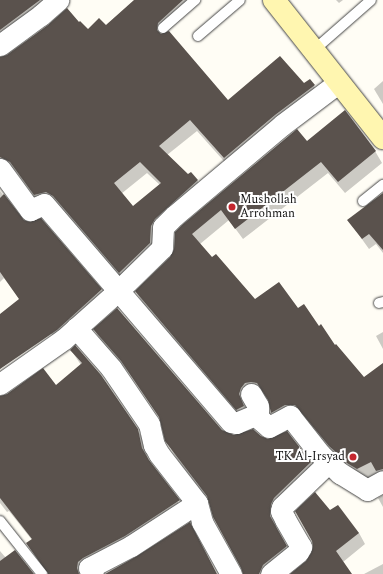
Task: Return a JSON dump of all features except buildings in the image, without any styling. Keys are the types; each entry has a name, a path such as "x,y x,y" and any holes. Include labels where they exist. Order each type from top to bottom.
{"main road":[{"path":"274,0 383,138"}],"street":[{"path":"0,45 41,16 58,0"},
{"path":"0,384 64,339 119,290 162,248 163,227 174,216 282,125 339,82"},
{"path":"0,169 30,210 44,204 231,422 236,423 252,415 258,416 269,427 288,417 293,417 320,454 340,473 366,490 383,481"},
{"path":"76,328 111,368 149,424 154,445 159,454 197,503 202,522 232,574"},
{"path":"251,394 258,406 258,416"},
{"path":"271,574 298,552 301,547 281,511 282,507 329,462"},
{"path":"93,574 89,568 131,546 197,503"}],"lane":[{"path":"163,28 195,0"},
{"path":"198,36 240,0"},
{"path":"313,51 371,0"},
{"path":"363,201 383,185"},
{"path":"0,521 42,574"}],"place":[{"name":"Mushollah Arrohman","path":"232,207"},
{"name":"TK Al-Irsyad","path":"353,457"}]}
